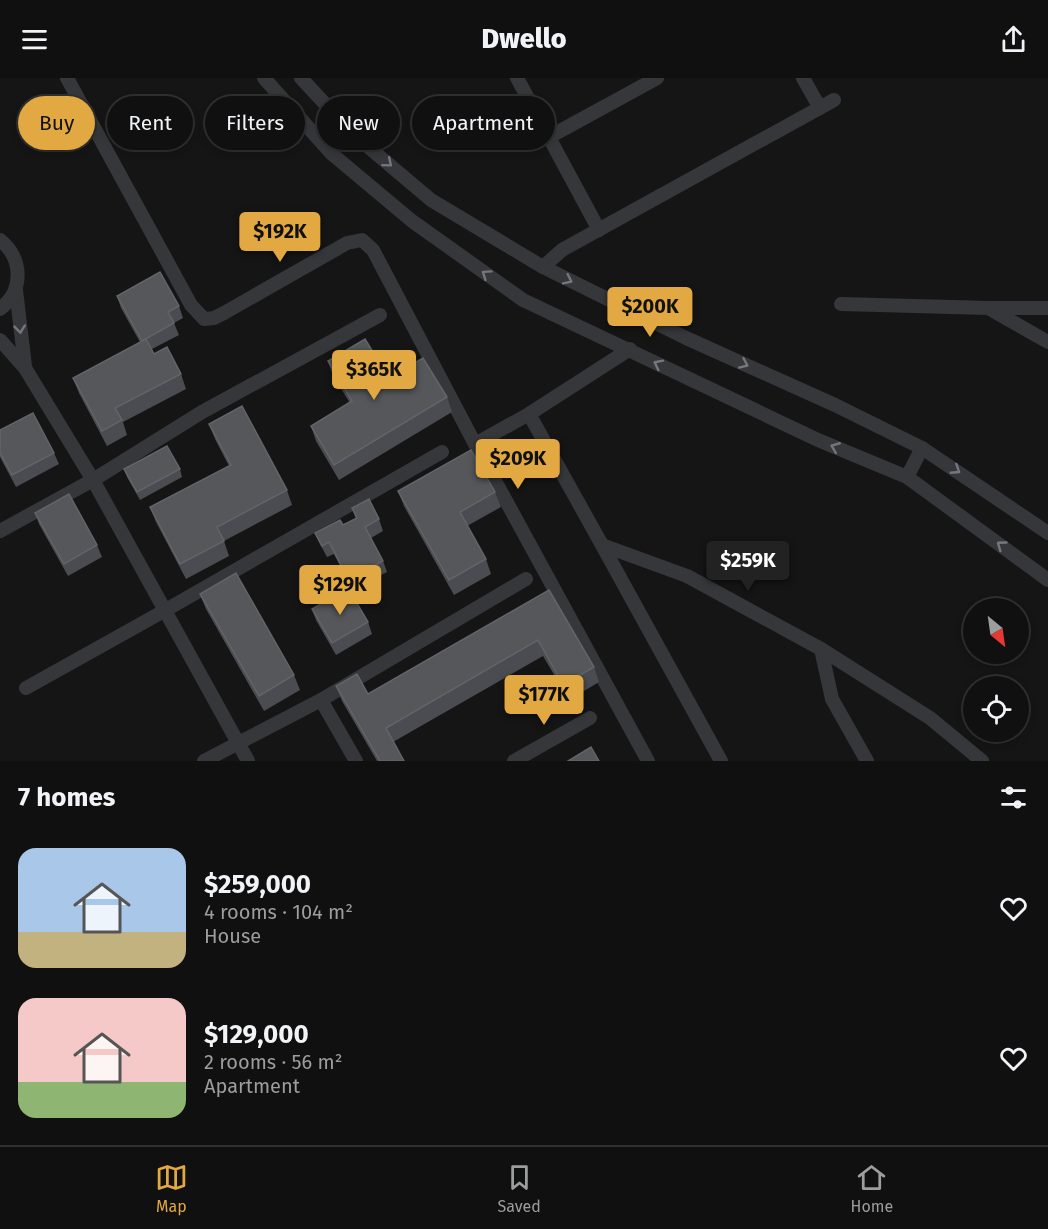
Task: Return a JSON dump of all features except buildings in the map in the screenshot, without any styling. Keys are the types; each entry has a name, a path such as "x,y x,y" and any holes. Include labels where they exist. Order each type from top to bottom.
{"street":[{"path":"67,78 198,314 204,319 214,318 347,243 362,240 373,250 474,444 648,761"},
{"path":"264,78 332,153 412,221 523,300 818,440 907,477 1048,580"},
{"path":"301,78 353,134 431,200 543,267 686,338 835,405 922,448 1048,533"},
{"path":"517,78 527,96"},
{"path":"555,134 657,78"},
{"path":"803,78 820,108"},
{"path":"543,267 562,250 834,100"},
{"path":"555,148 598,230"},
{"path":"0,240 6,244 16,260 18,279 16,290 25,368"},
{"path":"0,309 16,290"},
{"path":"841,304 1048,308"},
{"path":"988,308 1048,342"},
{"path":"0,531 93,480 202,412 380,315"},
{"path":"0,340 25,368 93,480 248,761"},
{"path":"474,444 530,414 630,350"},
{"path":"530,414 721,761"},
{"path":"907,477 922,448"},
{"path":"26,688 442,452"},
{"path":"602,545 687,576 821,649 930,718 982,761"},
{"path":"204,761 321,700 526,579"},
{"path":"821,649 832,699 867,761"},
{"path":"321,700 356,761"},
{"path":"514,761 590,718"}]}
